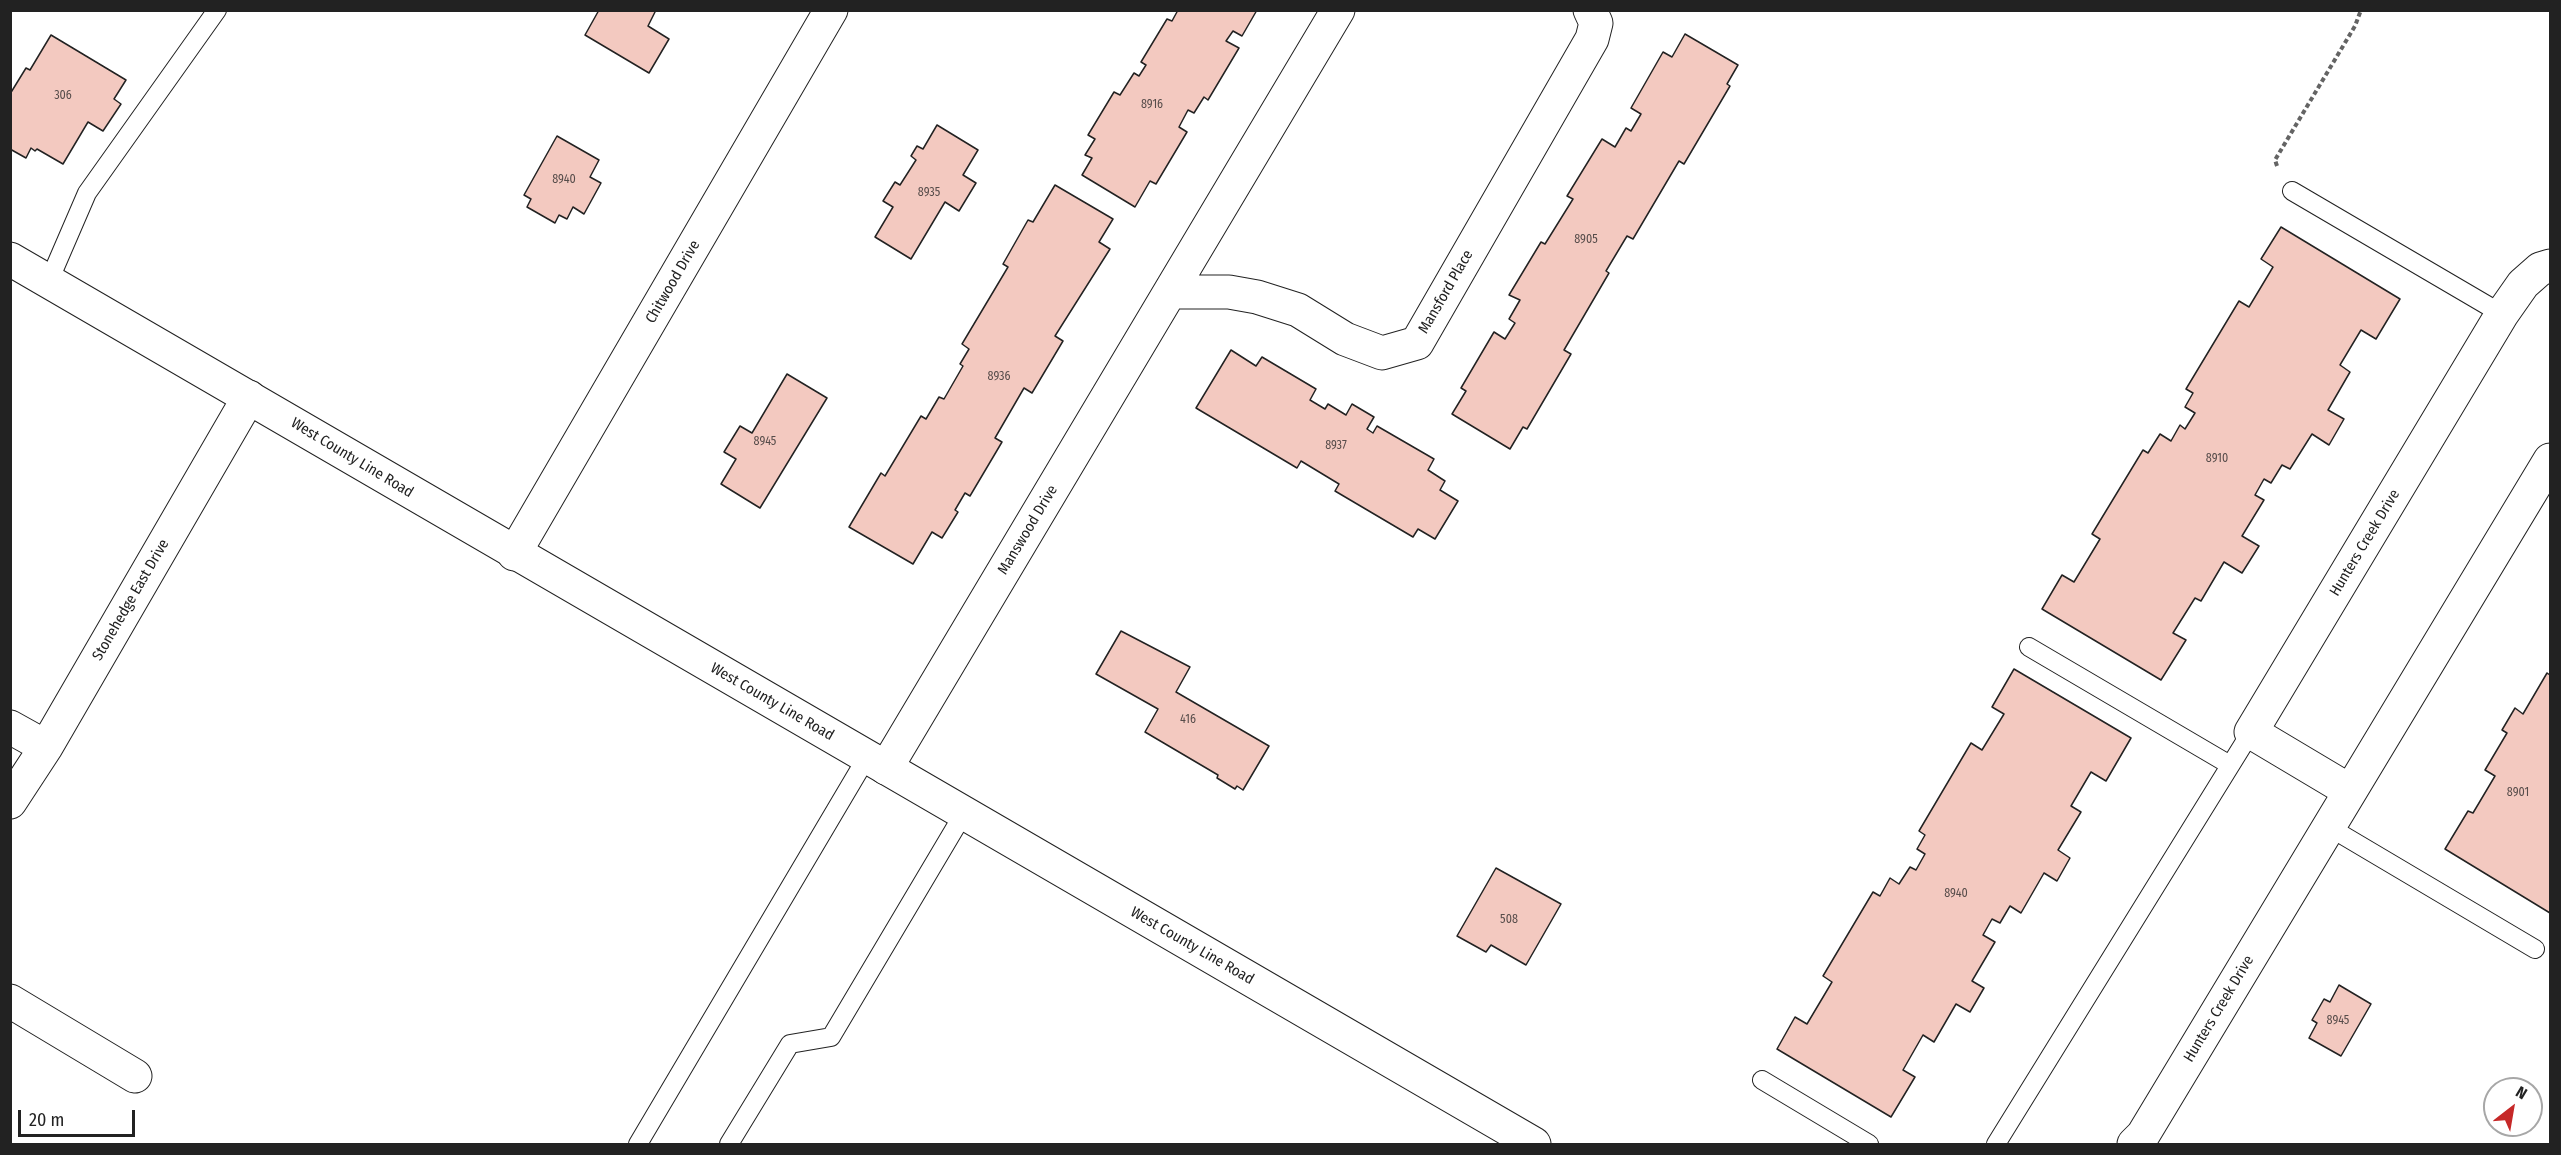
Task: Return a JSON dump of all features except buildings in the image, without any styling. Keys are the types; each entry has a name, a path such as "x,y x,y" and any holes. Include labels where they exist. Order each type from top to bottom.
{"street":[{"name":"Chitwood Drive","path":"514,554 831,10"},
{"path":"1170,292 1338,10"},
{"name":"Mansford Place","path":"1170,292 1229,292 1257,297 1298,310 1346,339 1382,352 1417,343 1592,39 1596,23 1590,10"},
{"name":"West County Line Road","path":"10,259 514,554 1534,1144"},
{"name":"Hunters Creek Drive","path":"2251,732 2502,314 2523,284 2540,269 2550,266"},
{"name":"Manswood Drive","path":"877,762 1170,292"},
{"name":"Stonehedge East Drive","path":"10,802 46,747 249,397"},
{"name":"Hunters Creek Drive","path":"2139,1141 2550,460"},
{"path":"10,727 46,747"},
{"path":"2251,732 2350,792"},
{"path":"10,1001 135,1076"}],"lane":[{"path":"49,281 87,193 217,10"},
{"path":"2292,191 2502,314"},
{"path":"2029,648 2230,765"},
{"path":"1996,1144 2251,732"},
{"path":"638,1144 877,762"},
{"path":"729,1144 790,1044 831,1037 964,813"},
{"path":"2329,827 2535,949"},
{"path":"1762,1080 1869,1144"}],"path":[{"path":"2292,191 2278,174 2275,160 2355,26 2361,10"}]}
